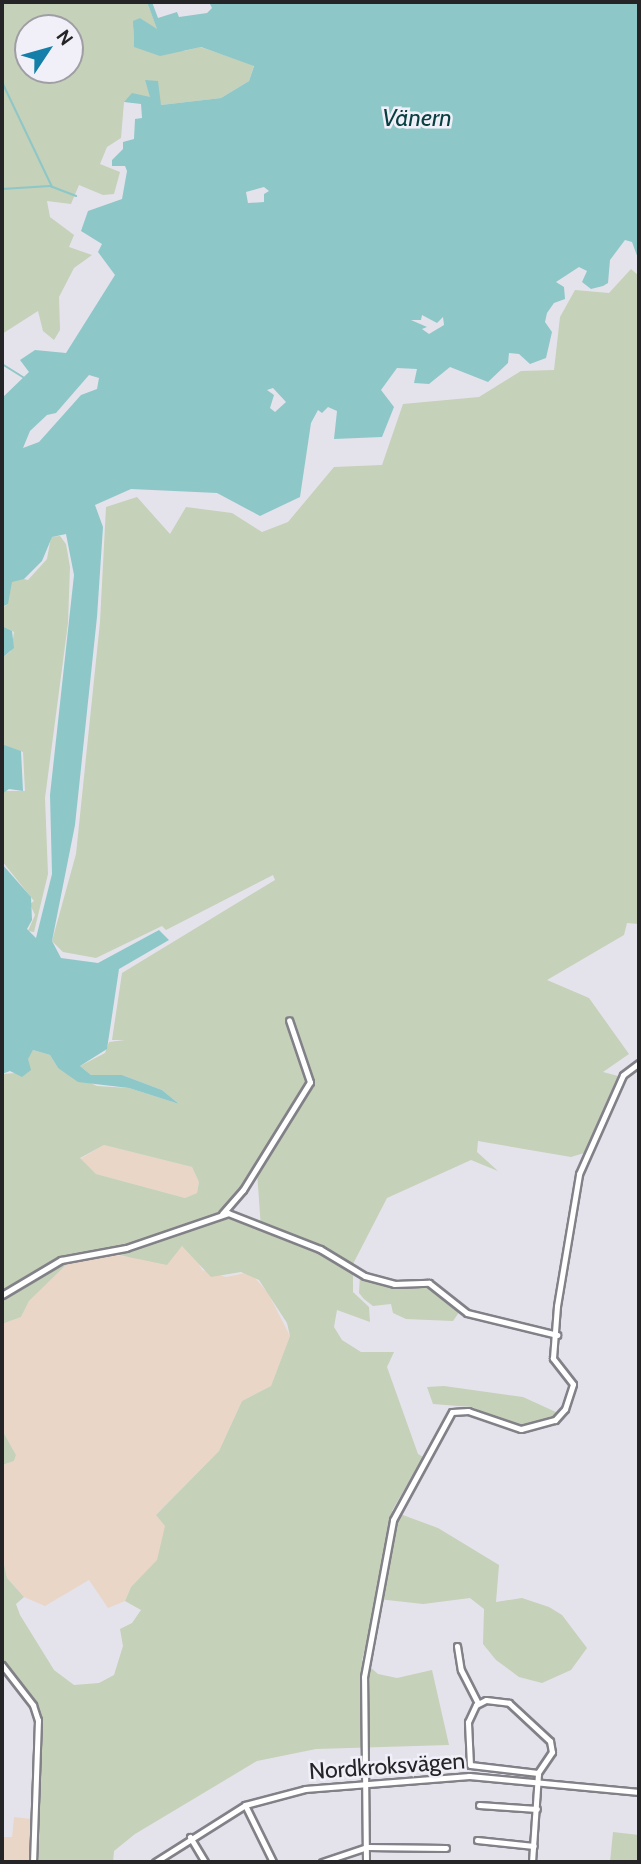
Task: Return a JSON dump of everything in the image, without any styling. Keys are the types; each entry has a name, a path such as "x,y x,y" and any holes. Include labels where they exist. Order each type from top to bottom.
{"street":[{"path":"222,1214 257,1170 310,1082 289,1020"},
{"path":"366,1862 368,1783 363,1684 393,1520 452,1412 468,1411 516,1429 559,1418 573,1384 554,1363 557,1306 579,1174 623,1075 639,1063"},
{"path":"2,1295 61,1260 126,1248 222,1214 240,1216 320,1249 365,1276 394,1284 429,1283 467,1313 556,1335"},
{"path":"457,1646 461,1670 478,1703"},
{"path":"2,1665 36,1711 38,1760 33,1862"},
{"path":"478,1703 494,1700 515,1707 550,1741 552,1752 538,1773 533,1862"},
{"path":"478,1703 468,1723 469,1764 538,1773"},
{"name":"Nordkroksvägen","path":"155,1862 190,1837 244,1805 288,1791 461,1776 639,1792"},
{"path":"244,1805 273,1862"},
{"path":"479,1805 537,1810"},
{"path":"190,1837 205,1862"},
{"path":"477,1840 534,1846"},
{"path":"322,1862 367,1847 446,1848"}],"shaded area":[{"path":"104,1145 192,1167 199,1182 197,1193 185,1198 96,1174 80,1159"},
{"path":"182,1246 193,1253 202,1270 226,1277 250,1272 268,1293 290,1336 271,1386 242,1401 219,1451 156,1515 166,1526 157,1561 131,1587 125,1601 108,1608 89,1580 45,1606 24,1597 7,1578 2,1555 2,1465 14,1461 16,1455 2,1430 2,1324 21,1317 29,1301 69,1262 94,1254 133,1257 176,1252"},
{"path":"14,1817 32,1819 35,1862 2,1862 2,1837 12,1837"}],"green space":[{"path":"2,2 147,2 158,31 140,18 133,28 134,46 184,51 200,47 254,65 249,81 221,98 161,105 145,80 151,97 124,102 121,138 107,147 100,164 120,172 114,194 103,195 79,185 71,204 47,201 50,217 74,235 69,247 92,255 74,268 59,297 60,330 54,340 43,331 38,311 2,334"},
{"path":"631,269 639,276 639,924 627,923 624,935 547,980 589,998 629,1054 603,1072 618,1076 584,1153 571,1157 478,1141 477,1152 498,1171 471,1160 387,1198 353,1264 353,1292 369,1307 370,1322 337,1310 334,1327 342,1340 361,1352 394,1352 387,1367 418,1454 423,1457 392,1511 438,1528 499,1565 496,1602 522,1598 549,1607 562,1615 587,1648 571,1670 542,1683 519,1677 496,1660 483,1644 484,1609 470,1598 423,1604 378,1599 362,1660 378,1674 397,1678 432,1670 449,1745 316,1749 257,1761 135,1834 114,1851 113,1862 35,1862 39,1718 2,1660 2,1555 7,1578 24,1597 16,1604 20,1615 54,1670 74,1685 99,1683 114,1675 123,1646 120,1629 132,1623 141,1610 125,1601 131,1587 157,1560 165,1526 156,1515 219,1451 242,1401 271,1386 290,1336 287,1323 259,1280 241,1272 211,1277 182,1246 167,1265 119,1255 94,1254 69,1262 29,1301 21,1317 2,1324 2,1074 16,1073 33,1050 50,1055 58,1068 97,1086 129,1088 179,1104 162,1090 122,1075 91,1075 80,1066 105,1053 109,1042 125,1040 112,1040 122,973 275,880 273,875 166,930 162,926 96,958 63,952 52,941 76,854 100,622 106,507 137,497 170,534 186,507 232,513 262,532 288,522 334,467 382,465 403,404 479,397 521,371 554,370 560,317 575,290 609,293","holes":["104,1145 192,1167 199,1182 197,1193 185,1198 96,1174 80,1158","257,1172 261,1228 225,1216"]},
{"path":"60,536 66,544 70,567 68,623 45,798 48,874 34,932 28,931 35,915 30,904 34,901 2,861 2,791 25,791 23,752 2,744 2,658 11,651 14,632 2,626 2,608 8,604 7,589 15,577 28,580 47,559 51,537"},
{"path":"360,1275 395,1286 426,1285 460,1311 453,1321 406,1319 393,1313 391,1304 373,1306 364,1299 359,1293"},
{"path":"444,1386 523,1397 558,1413 554,1419 514,1426 472,1407 433,1404 427,1387"},
{"path":"2,1430 16,1455 14,1461 2,1465"},
{"path":"613,1832 639,1835 639,1862 610,1862"}],"water":[{"name":"Vänern","path":"147,2 152,2 158,18 177,12 179,17 207,13 212,8 209,2 639,2 639,261 632,242 625,240 610,260 608,283 591,289 582,282 587,271 579,267 556,282 564,287 565,299 554,303 547,313 545,322 552,332 546,358 530,364 519,354 509,353 508,363 488,382 450,367 429,384 414,383 417,369 397,368 381,390 394,407 382,437 334,439 337,411 328,407 322,413 318,410 311,423 300,497 260,516 217,493 131,489 95,505 103,527 97,617 75,825 52,941 61,958 98,963 159,930 169,940 119,969 107,1049 80,1066 91,1075 122,1075 162,1090 179,1104 129,1088 78,1082 58,1068 50,1055 33,1050 28,1059 31,1070 22,1077 10,1071 2,1074 2,864 31,897 32,920 27,929 36,938 52,874 50,795 74,575 66,534 52,537 42,561 24,579 12,582 8,604 2,607 2,398 29,372 20,360 35,350 66,353 115,275 98,252 102,244 81,231 88,211 122,199 127,171 125,166 112,166 112,160 123,149 123,142 134,139 135,119 142,118 141,104 124,102 132,93 150,97 145,80 158,81 161,105 221,98 249,81 254,66 201,47 160,56 134,47 133,21 140,18 157,29","holes":["264,187 269,191 264,194 264,202 248,203 246,192","422,315 437,323 443,317 444,325 429,334 422,329 427,327 411,320 421,320","89,375 99,378 97,389 81,395 39,442 23,448 30,431 47,415 56,413","273,388 286,402 275,412 270,408 274,395 267,390"]},
{"path":"2,626 12,631 14,648 2,658"},
{"path":"2,744 21,751 23,791 9,789 2,794"}],"waterway":[{"path":"2,82 52,187"},
{"path":"2,189 50,186 76,196"},
{"path":"2,364 23,377"}]}
